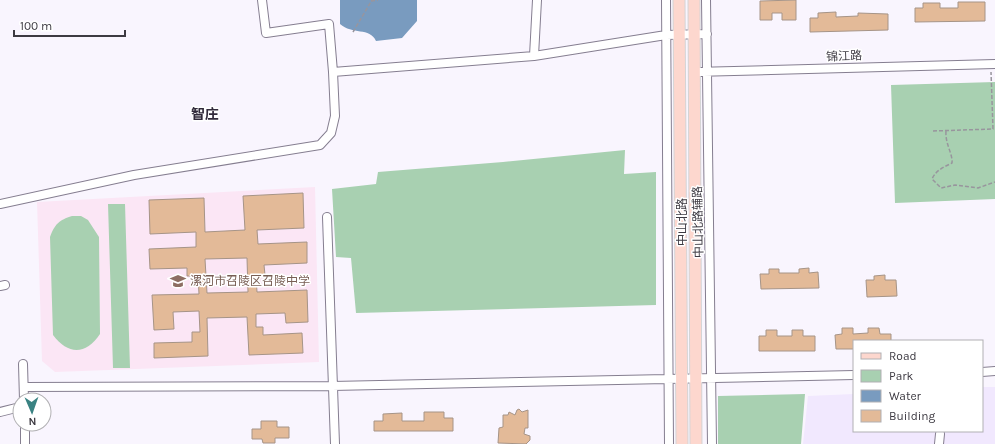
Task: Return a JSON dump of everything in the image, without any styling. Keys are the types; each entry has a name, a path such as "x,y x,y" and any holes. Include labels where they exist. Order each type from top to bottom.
{"main road":[{"name":"中山北路","path":"679,0 682,444"},
{"name":"中山北路","path":"694,0 696,444"}],"street":[{"path":"0,204 134,175 320,145 331,133 335,116 329,24 266,33 262,0"},
{"path":"534,56 537,0"},
{"path":"666,0 669,444"},
{"name":"中山北路辅路","path":"706,0 712,444"},
{"path":"333,72 534,56 666,35 706,34"},
{"name":"锦江路","path":"694,72 993,64"},
{"path":"327,217 334,444"},
{"path":"23,364 24,392"},
{"path":"983,372 995,371"},
{"path":"24,387 332,386 853,374"},
{"path":"0,412 12,409"},
{"path":"25,432 25,444"},
{"path":"939,444 940,434"}],"path":[{"path":"353,32 354,27 358,26 358,21 362,18 362,14 367,10 368,5 372,0 378,0"},
{"path":"933,131 993,129 993,64"},
{"path":"946,130 945,141 952,159 952,163 942,167 934,174 932,179 935,184 941,188 955,185 978,188 995,182"}],"shaded area":[{"name":"漯河市召陵区召陵中学","path":"315,187 319,362 55,372 42,361 37,202"},
{"path":"983,387 995,387 995,444 803,444 808,396 853,394 853,432 983,432"}],"green space":[{"path":"995,82 995,199 895,203 891,85"},
{"path":"625,150 624,174 656,172 656,305 356,313 351,258 336,257 332,189 376,184 378,172"},
{"path":"108,204 125,204 130,368 113,368"},
{"path":"72,216 81,216 88,220 99,237 100,334 89,346 77,350 65,346 53,335 50,237 58,223"},
{"path":"805,394 801,444 718,444 718,396"}],"water":[{"path":"340,0 417,0 417,21 402,38 376,41 370,34 350,29 340,24"}],"building":[{"path":"796,0 796,20 782,20 782,13 772,13 772,20 760,20 760,1"},
{"path":"958,2 985,2 985,21 915,22 915,8 923,8 923,3 940,3 940,8 958,8"},
{"path":"836,12 836,17 858,16 858,13 888,14 888,30 810,32 810,18 818,18 818,13"},
{"path":"303,193 304,228 257,230 258,244 307,242 307,263 264,265 265,275 256,275 257,292 307,290 308,322 286,323 285,313 256,314 256,327 263,327 263,335 302,333 303,353 249,355 247,317 207,318 208,356 154,358 154,343 192,342 192,332 200,332 199,311 173,312 174,329 154,330 152,295 199,294 198,276 187,276 187,268 150,269 149,249 196,247 196,232 150,234 149,200 204,198 205,232 245,230 243,196","holes":["247,258 248,292 207,293 205,259"]},
{"path":"809,268 809,273 818,272 819,288 761,289 760,274 769,274 769,269 779,269 779,273 799,273 799,269"},
{"path":"885,275 885,280 896,280 897,296 867,297 866,280 874,280 874,276"},
{"path":"842,328 853,328 853,334 868,333 868,328 879,328 880,334 891,334 891,340 853,340 853,349 836,349 835,335 842,334"},
{"path":"766,330 777,330 777,336 792,336 792,330 803,330 803,336 815,336 815,351 759,351 759,336 766,336"},
{"path":"519,409 522,412 528,410 528,428 525,428 524,434 530,436 530,440 526,444 498,443 499,428 503,427 503,415 508,415 509,412 515,415"},
{"path":"424,412 444,412 444,418 453,418 453,431 374,431 374,421 383,421 383,414 402,413 402,421 424,421"},
{"path":"261,421 277,421 277,427 289,427 289,438 275,438 275,443 263,443 262,439 252,439 252,429 261,429"}],"place":[{"name":"漯河市召陵区召陵中学","path":"178,281"}],"district":[{"name":"智庄","path":"205,114"}]}
